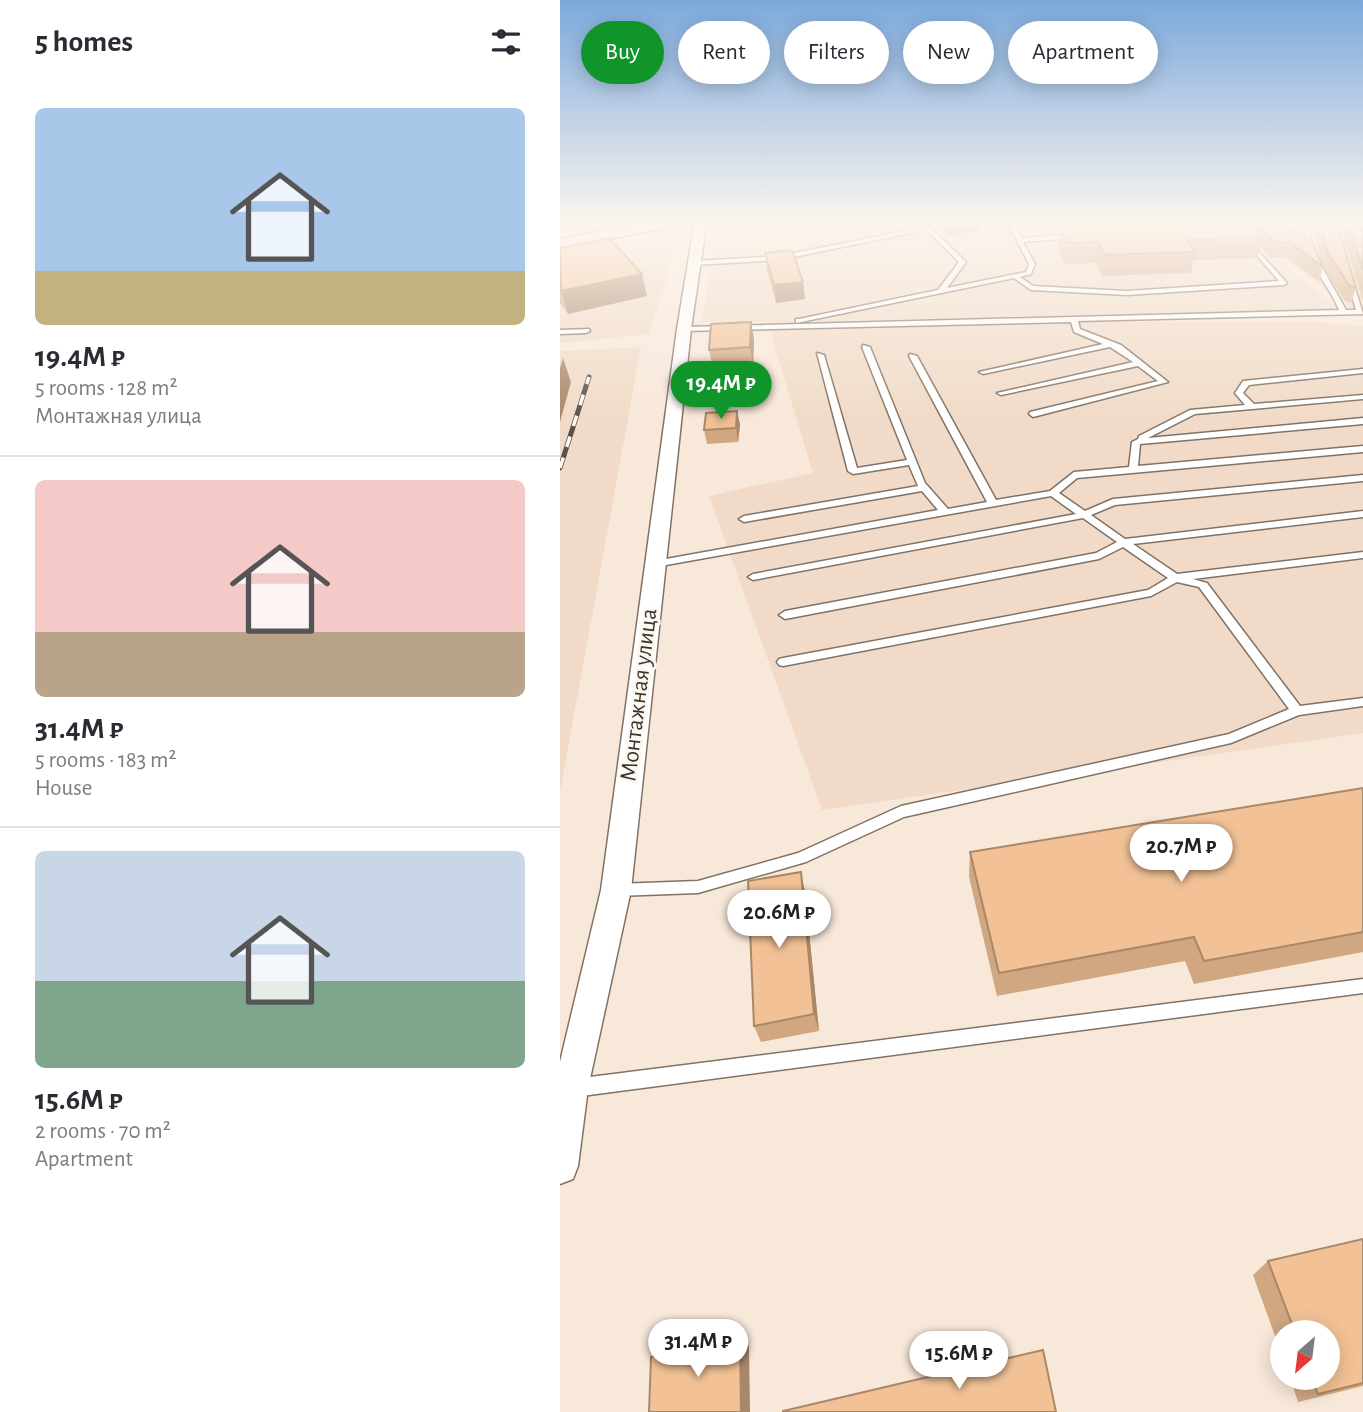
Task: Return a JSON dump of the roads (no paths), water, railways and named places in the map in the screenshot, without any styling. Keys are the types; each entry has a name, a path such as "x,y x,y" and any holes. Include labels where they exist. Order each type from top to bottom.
{"street":[{"name":"Монтажная улица","path":"560,1166 571,1088 616,890 691,286"}],"lane":[{"path":"941,291 945,286"},
{"path":"768,328 966,286"},
{"path":"1028,286 1127,293 1239,286"},
{"path":"1327,286 1336,293 1343,313"},
{"path":"684,329 1361,312 1352,286"},
{"path":"1033,414 1164,382 1112,344 1077,330 1074,320"},
{"path":"560,332 586,331"},
{"path":"983,372 1112,344"},
{"path":"866,347 912,462 925,488 945,512"},
{"path":"820,355 853,471 912,462"},
{"path":"913,356 993,504"},
{"path":"1001,393 1139,363"},
{"path":"1252,407 1239,393 1247,383 1363,371"},
{"path":"1136,442 1193,412 1363,397"},
{"path":"1136,442 1363,421"},
{"path":"1133,470 1136,442"},
{"path":"655,564 1053,493 1074,475 1363,449"},
{"path":"754,577 1084,514 1113,502 1363,478"},
{"path":"744,519 925,488"},
{"path":"1053,493 1175,578 1203,585 1297,711"},
{"path":"785,615 1099,555 1124,542 1363,514"},
{"path":"783,662 1152,593 1175,578 1363,555"},
{"path":"616,890 698,887 801,858 901,812 1231,738 1297,711 1363,702"},
{"path":"571,1088 1363,986"}],"railway":[{"path":"560,468 589,377"}]}
